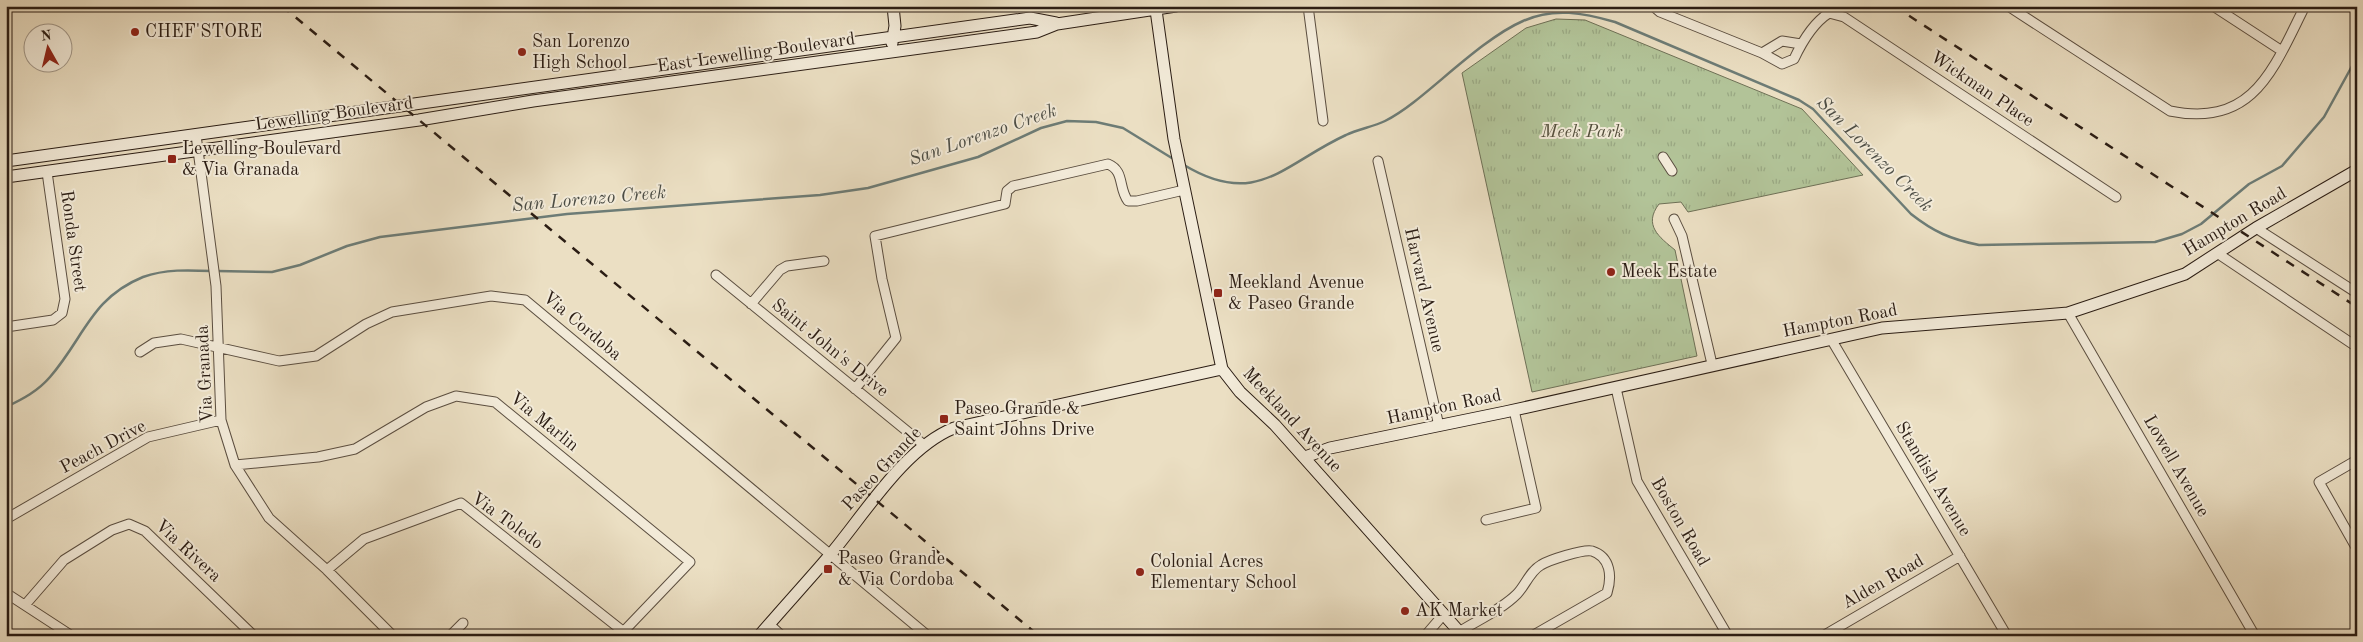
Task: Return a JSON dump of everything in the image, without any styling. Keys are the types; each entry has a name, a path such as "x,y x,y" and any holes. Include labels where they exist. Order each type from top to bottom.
{"main road":[{"path":"890,52 895,26 893,6"},
{"name":"East Lewelling Boulevard","path":"459,112 1037,32 1057,24 1176,6"},
{"name":"Meekland Avenue","path":"1156,8 1174,139 1222,369 1240,392 1275,424 1306,457 1461,634"},
{"name":"East Lewelling Boulevard","path":"452,98 1030,18 1057,24"},
{"path":"661,69 664,84"},
{"name":"Lewelling Boulevard","path":"6,161 196,136 452,98"},
{"name":"Lewelling Boulevard","path":"6,177 419,120 459,112"},
{"name":"Hampton Road","path":"1306,457 1330,448 1616,388 1712,364 1882,328 2068,313 2184,274 2256,228 2357,170"},
{"name":"Paseo Grande","path":"759,636 831,555 874,499 924,445 938,435 954,428 1222,369"}],"street":[{"path":"1308,6 1323,121"},
{"path":"1653,6 1660,12 1762,53 1782,64 1794,59 1801,44 1782,41 1762,53"},
{"path":"2008,6 2170,111 2191,115 2219,112 2245,101 2265,81 2305,6"},
{"path":"2213,6 2282,51"},
{"name":"Wickman Place","path":"1801,44 1821,18 1829,13 1844,17 2116,198"},
{"name":"Via Granada","path":"196,136 216,286 221,420 235,465 269,518 327,570 393,636"},
{"path":"1663,156 1672,170"},
{"name":"Harvard Avenue","path":"1378,161 1439,426"},
{"path":"855,389 896,338 882,279 875,236 1005,204 1007,191 1013,186 1108,164 1115,167 1119,172 1124,196 1128,201 1137,201 1183,185"},
{"name":"Ronda Street","path":"6,327 53,320 62,314 65,299 47,172"},
{"path":"1674,219 1682,236 1712,364"},
{"path":"2256,228 2357,293"},
{"path":"2217,254 2357,347"},
{"path":"751,304 780,270 787,266 824,261"},
{"name":"Saint John's Drive","path":"716,275 924,445"},
{"name":"Via Cordoba","path":"140,352 154,343 181,338 279,361 316,356 366,324 392,312 491,296 525,300 928,636"},
{"name":"Lowell Avenue","path":"2068,313 2255,636"},
{"name":"Standish Avenue","path":"1831,339 2006,636"},
{"name":"Boston Road","path":"1616,388 1637,481 1728,636"},
{"name":"Via Marlin","path":"235,465 318,457 355,450 426,407 456,396 495,402 690,562 627,633"},
{"path":"1486,520 1536,508 1514,410"},
{"name":"Peach Drive","path":"6,520 148,438 221,420"},
{"path":"2357,460 2318,482 2357,549"},
{"name":"Via Toledo","path":"327,570 364,539 461,503 627,633"},
{"name":"Via Rivera","path":"25,605 64,560 112,530 129,524 145,531 254,636"},
{"path":"1461,634 1517,594 1540,565 1575,553 1591,551 1603,558 1609,568 1610,581 1606,593 1532,636"},
{"name":"Alden Road","path":"1823,636 1960,556"},
{"path":"6,593 72,636"},
{"path":"1425,636 1443,615"},
{"path":"450,636 463,624"},
{"path":"769,624 782,636"}],"green space":[{"name":"Meek Park","path":"1556,19 1585,20 1802,109 1863,175 1688,212 1681,202 1659,204 1654,211 1653,224 1659,235 1675,250 1697,356 1532,392 1462,73 1526,28"}],"waterway":[{"name":"San Lorenzo Creek","path":"1184,165 1209,178 1231,183 1251,182 1269,177 1346,135 1396,115 1481,47 1510,28 1523,21 1546,14 1569,13 1615,22 1799,100 1813,109 1911,214 1927,226 1951,237 1979,245 2155,242 2182,234 2201,224 2249,184 2282,166 2324,117 2357,57"},
{"name":"San Lorenzo Creek","path":"217,271 272,272 300,265 347,246 380,237 567,214 820,195 868,188 978,157 1041,128 1067,121 1096,122 1123,128 1175,160"},
{"name":"San Lorenzo Creek","path":"6,407 30,394 50,377 90,320 111,296 125,286 151,274 168,271 212,271"}],"railway":[{"path":"282,6 1039,636"},
{"path":"1894,6 2357,307"}],"place":[{"name":"CHEF'STORE","path":"135,32"},
{"name":"San Lorenzo High School","path":"522,52"},
{"name":"Lewelling Boulevard & Via Granada","path":"172,159"},
{"name":"Meek Estate","path":"1611,272"},
{"name":"Meekland Avenue & Paseo Grande","path":"1218,293"},
{"name":"Paseo Grande & Saint Johns Drive","path":"944,419"},
{"name":"Paseo Grande & Via Cordoba","path":"828,569"},
{"name":"Colonial Acres Elementary School","path":"1140,572"},
{"name":"AK Market","path":"1405,611"}]}
